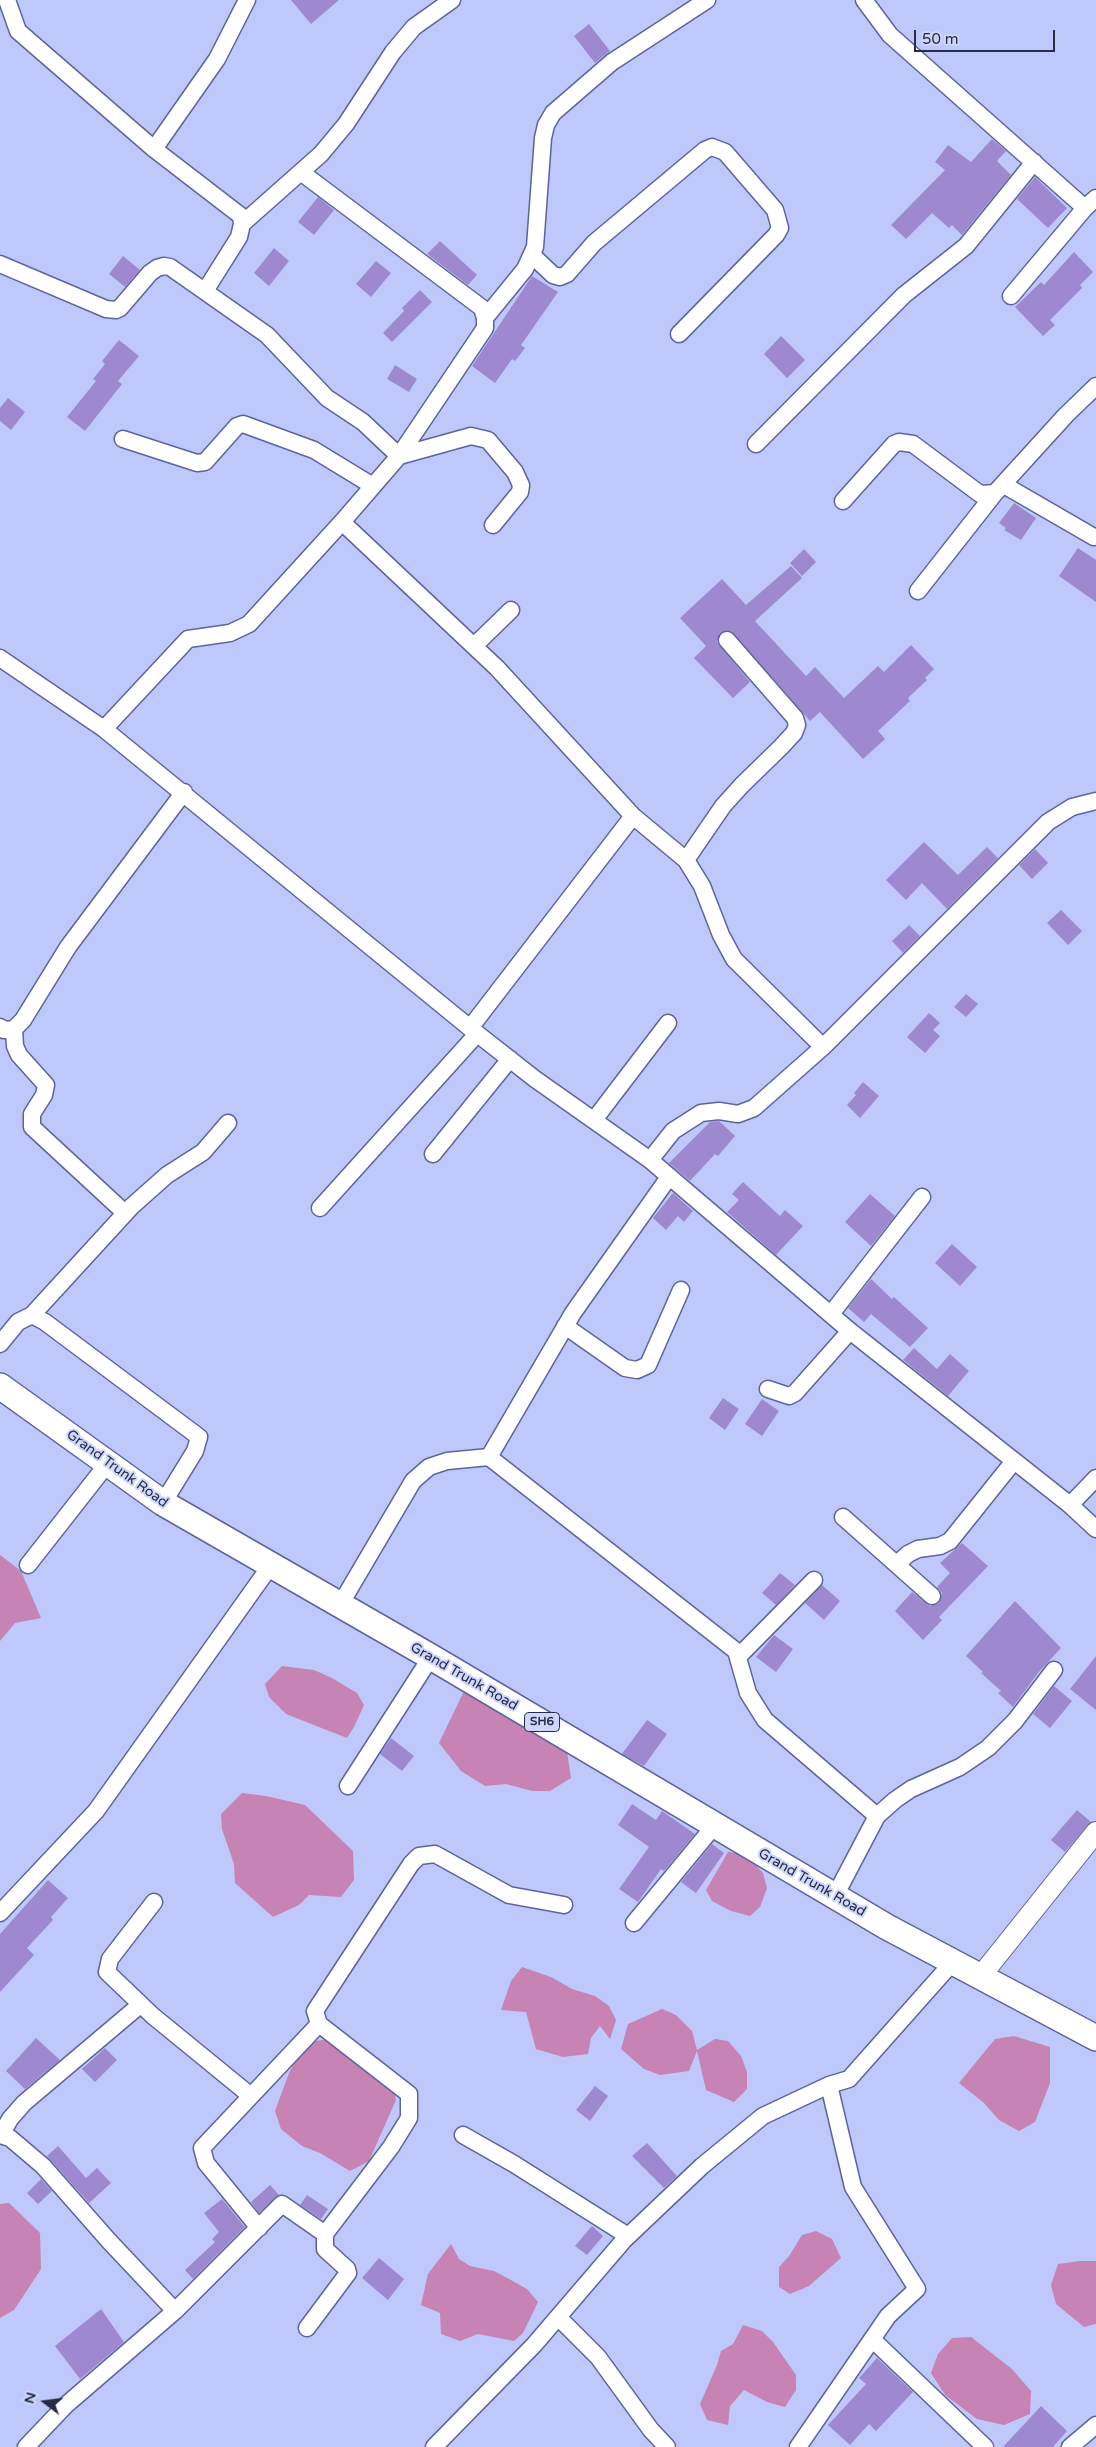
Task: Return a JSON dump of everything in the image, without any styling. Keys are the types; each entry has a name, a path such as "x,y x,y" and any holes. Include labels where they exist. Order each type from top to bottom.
{"main road":[{"name":"Grand Trunk Road","path":"0,1386 163,1503 432,1657 835,1896 952,1963 1096,2038"}],"street":[{"path":"7,0 18,31 154,149 241,216 242,224 239,237 205,291"},
{"path":"154,149 218,59 247,0"},
{"path":"242,224 302,173 346,124 393,52 409,33 452,0"},
{"path":"485,318 525,268 532,255 537,235 543,138 546,125 553,113 612,62 707,0"},
{"path":"864,0 890,35 1034,162 1091,203 1011,296"},
{"path":"532,255 553,275 560,276 566,274 594,244 705,150 712,147 725,152 775,210 780,228 776,235 679,334"},
{"path":"756,444 904,295 966,246 1034,162"},
{"path":"104,729 188,639 230,633 249,624 399,456 484,328 485,318 482,308 302,173"},
{"path":"0,264 106,309 120,308 150,273 164,266 170,267 267,335 327,398 363,422 399,456"},
{"path":"918,591 1000,489 1066,415 1096,386"},
{"path":"123,439 197,463 205,462 237,426 243,424 314,450 373,486"},
{"path":"399,456 471,436 488,440 515,472 520,485 520,492 493,525"},
{"path":"843,501 894,444 899,442 913,444 980,494 1000,489 1094,537"},
{"path":"342,522 497,668 633,816 686,860 702,886 721,935 734,959 823,1047"},
{"path":"474,646 511,610"},
{"path":"686,860 723,806 782,747 794,733 797,725 795,718 727,640"},
{"path":"0,658 104,729 184,792 474,1031 650,1160 850,1331 1070,1505 1096,1528"},
{"path":"125,1213 32,1127 32,1114 44,1095 46,1085 19,1055 7,1028 23,1020 68,947 184,792"},
{"path":"650,1160 673,1132 701,1113 720,1111 738,1114 754,1108 823,1047 1048,822 1072,807 1096,801"},
{"path":"320,1208 474,1031 633,816"},
{"path":"594,1120 668,1023"},
{"path":"433,1154 510,1059"},
{"path":"0,1344 18,1322 32,1315 125,1213 167,1175 203,1152 228,1123"},
{"path":"489,1457 565,1326 668,1177"},
{"path":"831,1314 922,1197"},
{"path":"565,1326 625,1368 637,1370 648,1365 656,1352 681,1290"},
{"path":"32,1315 45,1322 199,1437 195,1451 163,1503"},
{"path":"768,1389 789,1396 795,1393 850,1331"},
{"path":"340,1606 413,1481 429,1467 447,1461 489,1457 722,1638 736,1651 748,1693 765,1720 877,1816"},
{"path":"897,1564 908,1554 918,1549 940,1546 950,1541 1014,1461"},
{"path":"28,1565 108,1463"},
{"path":"1070,1505 1096,1478"},
{"path":"842,1517 932,1596"},
{"path":"0,1913 96,1811 271,1565"},
{"path":"738,1657 814,1580"},
{"path":"348,1786 432,1657"},
{"path":"835,1896 877,1816 911,1789 960,1767 988,1748 1016,1721 1054,1670"},
{"path":"634,1923 715,1826"},
{"path":"980,1976 1096,1832"},
{"path":"307,2328 348,2273 348,2269 325,2249 324,2234 391,2147 409,2118 409,2094 318,2024 315,2011 411,1864 420,1856 436,1854 509,1895 564,1905"},
{"path":"154,1902 110,1959 106,1972 140,2005 251,2096"},
{"path":"434,2447 534,2345 628,2236 702,2166 763,2116 829,2085 850,2079 952,1963"},
{"path":"140,2005 24,2103 10,2119 1,2135 10,2138 43,2166 109,2241 175,2311"},
{"path":"258,2228 206,2163 202,2154 204,2144 318,2024"},
{"path":"798,2447 888,2316 917,2289 853,2187 829,2085"},
{"path":"463,2135 514,2164 628,2236"},
{"path":"26,2447 66,2405 175,2311 282,2204 324,2234"},
{"path":"558,2317 598,2358 651,2430 667,2447"},
{"path":"872,2339 985,2447"},
{"path":"1070,2447 1093,2433"}],"shaded area":[{"path":"0,1555 21,1571 41,1618 15,1623 0,1641"},
{"path":"282,1666 314,1670 357,1693 364,1705 347,1738 286,1714 269,1697 265,1684"},
{"path":"464,1691 567,1751 571,1778 550,1791 532,1791 506,1784 485,1786 461,1771 439,1743"},
{"path":"242,1793 266,1796 305,1805 353,1851 354,1880 341,1897 309,1895 299,1905 273,1917 235,1883 234,1864 222,1829 221,1814"},
{"path":"728,1852 746,1854 763,1873 767,1888 760,1907 750,1916 731,1911 712,1901 706,1890"},
{"path":"522,1967 551,1977 572,1989 595,1996 609,2006 616,2020 610,2039 600,2026 591,2038 588,2054 563,2057 536,2049 526,2012 501,2010 511,1981"},
{"path":"662,2009 676,2015 692,2031 697,2050 715,2039 728,2041 741,2056 747,2072 747,2089 734,2102 706,2090 697,2051 689,2071 660,2075 644,2069 621,2049 628,2024"},
{"path":"1014,2036 1050,2047 1050,2083 1035,2122 1019,2131 999,2120 984,2103 959,2083 995,2039"},
{"path":"328,2039 346,2056 393,2085 396,2100 369,2161 350,2171 320,2153 302,2146 281,2129 275,2111 289,2073 305,2043"},
{"path":"9,2203 40,2233 41,2269 14,2310 0,2318 0,2204"},
{"path":"816,2231 832,2239 841,2258 809,2286 790,2294 779,2287 779,2267 789,2256 802,2235"},
{"path":"451,2244 459,2259 470,2266 494,2271 509,2279 527,2289 538,2302 523,2333 514,2341 478,2334 460,2341 441,2334 440,2313 421,2305 428,2274"},
{"path":"1096,2261 1096,2324 1084,2327 1056,2304 1051,2285 1058,2264"},
{"path":"743,2325 762,2331 773,2342 796,2375 796,2390 785,2407 767,2402 744,2390 730,2406 728,2425 707,2420 700,2404 721,2351 733,2344"},
{"path":"971,2337 1012,2369 1031,2391 1030,2414 1004,2425 977,2419 945,2395 931,2373 938,2354 952,2338"}],"building":[{"path":"291,0 339,0 311,24"},
{"path":"589,24 610,51 595,63 574,36"},
{"path":"992,139 1006,151 997,161 1011,175 962,235 952,225 949,228 932,213 906,239 891,225 945,170 935,162 948,145 971,162"},
{"path":"1035,177 1067,208 1048,228 1017,199"},
{"path":"318,197 334,210 314,235 298,222"},
{"path":"440,241 477,275 468,285 427,254"},
{"path":"274,248 289,261 269,286 254,273"},
{"path":"1074,252 1093,272 1080,285 1082,288 1050,320 1055,325 1043,336 1015,307 1041,282 1044,285"},
{"path":"123,256 140,270 125,287 109,274"},
{"path":"376,261 391,273 371,297 356,284"},
{"path":"532,276 558,292 521,345 525,348 515,361 512,359 495,383 472,366"},
{"path":"420,290 432,302 392,342 383,333 404,311 402,308"},
{"path":"781,336 805,360 787,378 764,354"},
{"path":"119,340 139,356 118,381 122,384 85,431 67,417 96,381 93,379 105,364 102,361"},
{"path":"395,365 417,379 409,392 387,379"},
{"path":"8,398 25,412 11,430 0,421 0,408"},
{"path":"1014,503 1036,518 1021,540 1004,530 1006,528 999,523"},
{"path":"1078,548 1096,560 1096,602 1059,576"},
{"path":"804,549 816,562 802,576 790,563"},
{"path":"791,566 802,578 755,621 806,676 815,667 844,698 878,666 884,672 911,645 934,669 925,678 927,680 908,698 910,701 878,731 885,739 863,759 820,712 810,721 731,631 720,633 717,642 750,682 733,698 694,658 706,646 680,618 722,579 746,605"},
{"path":"924,842 958,875 987,847 998,858 947,909 922,883 906,900 886,880"},
{"path":"1035,849 1048,863 1032,879 1019,865"},
{"path":"1061,910 1082,931 1068,945 1047,923"},
{"path":"909,925 920,936 903,953 892,941"},
{"path":"966,994 978,1004 966,1017 954,1007"},
{"path":"929,1013 940,1023 933,1030 940,1036 925,1053 907,1037"},
{"path":"863,1082 879,1096 860,1118 847,1105 856,1095 854,1093"},
{"path":"719,1121 735,1136 718,1156 715,1154 690,1181 669,1163 710,1122"},
{"path":"743,1182 780,1216 785,1210 803,1226 776,1255 727,1212 739,1200 732,1194"},
{"path":"673,1193 693,1211 684,1222 678,1216 666,1230 653,1218"},
{"path":"870,1194 895,1216 871,1246 845,1222"},
{"path":"952,1244 977,1267 960,1286 935,1263"},
{"path":"871,1279 928,1328 910,1347 871,1314 864,1322 848,1308"},
{"path":"914,1348 937,1369 950,1354 969,1371 948,1396 903,1360"},
{"path":"723,1398 739,1409 725,1430 709,1418"},
{"path":"762,1399 779,1411 762,1436 745,1424"},
{"path":"962,1543 988,1566 939,1617 942,1620 923,1640 895,1611 912,1592 930,1606 939,1603 942,1593 937,1587 950,1573 940,1563"},
{"path":"780,1573 795,1585 776,1605 762,1593"},
{"path":"822,1585 840,1601 824,1620 805,1603"},
{"path":"1015,1601 1061,1648 1038,1673 1013,1707 998,1693 1001,1691 966,1656"},
{"path":"774,1635 793,1649 776,1672 756,1657"},
{"path":"1096,1656 1096,1710 1070,1689"},
{"path":"1054,1686 1072,1701 1050,1728 1033,1714"},
{"path":"647,1720 667,1734 644,1766 622,1754"},
{"path":"391,1738 414,1756 402,1771 380,1754"},
{"path":"632,1804 656,1820 662,1811 695,1834 664,1871 661,1869 638,1902 619,1889 649,1847 618,1825"},
{"path":"1077,1810 1091,1822 1065,1852 1051,1840"},
{"path":"712,1844 724,1853 696,1893 681,1882"},
{"path":"48,1880 68,1898 51,1917 53,1920 27,1948 34,1955 0,1992 0,1934"},
{"path":"36,2038 60,2060 25,2089 6,2071"},
{"path":"105,2048 117,2060 95,2082 82,2069"},
{"path":"595,2086 608,2096 590,2121 576,2110"},
{"path":"647,2143 677,2176 664,2188 632,2156"},
{"path":"58,2146 86,2178 97,2168 111,2183 89,2203 47,2156"},
{"path":"41,2179 52,2191 38,2204 27,2193"},
{"path":"270,2185 279,2195 259,2213 251,2202"},
{"path":"307,2195 328,2209 321,2219 300,2205"},
{"path":"222,2199 245,2227 193,2279 185,2270 215,2242 212,2239 219,2232 204,2213"},
{"path":"592,2226 603,2236 587,2255 575,2246"},
{"path":"379,2258 404,2279 388,2300 362,2278"},
{"path":"101,2309 124,2342 80,2379 55,2346"},
{"path":"877,2358 913,2392 876,2431 869,2424 850,2445 828,2425 866,2384 859,2378"},
{"path":"1041,2406 1067,2431 1053,2447 1003,2447"}]}
